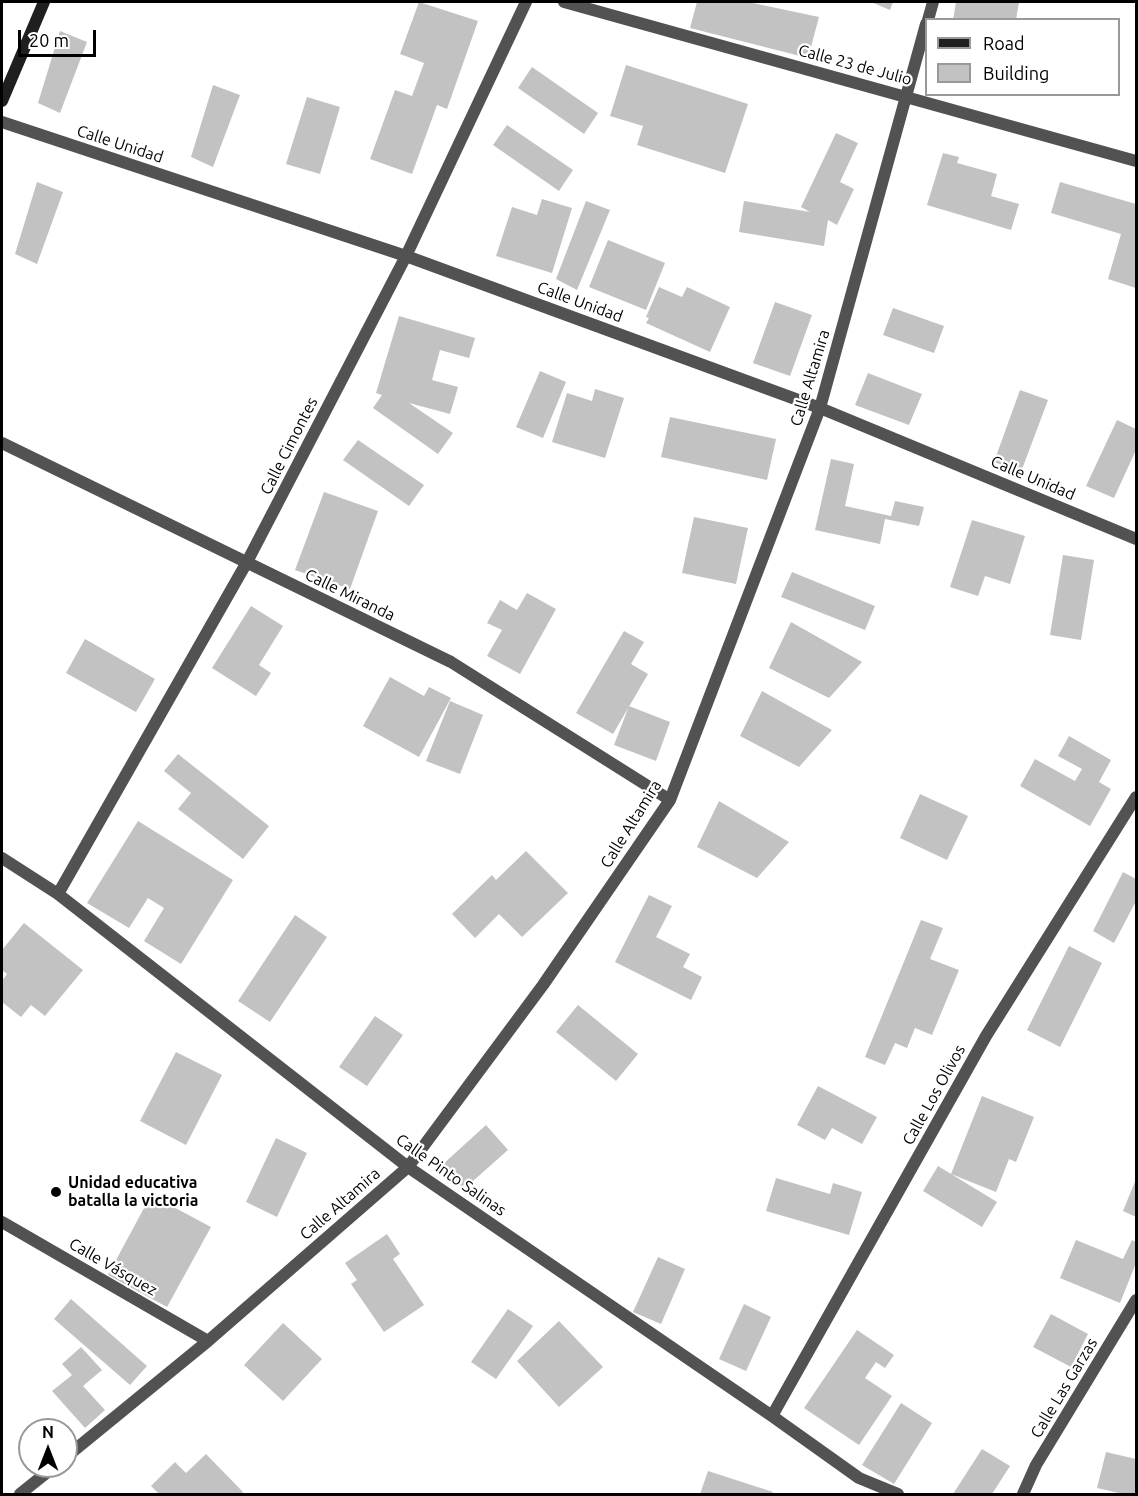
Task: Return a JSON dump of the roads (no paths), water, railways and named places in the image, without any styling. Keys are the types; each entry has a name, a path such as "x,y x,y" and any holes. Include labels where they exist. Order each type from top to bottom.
{"street":[{"path":"2,101 44,2"},
{"name":"Calle Cimontes","path":"58,894 247,562 406,256 526,2"},
{"name":"Calle 23 de Julio","path":"564,2 1137,161"},
{"path":"929,18 933,2"},
{"name":"Calle Altamira","path":"78,1447 208,1341 408,1167 543,985 670,800 820,408 925,31"},
{"name":"Calle Unidad","path":"2,122 406,256 820,408 1137,539"},
{"name":"Calle Miranda","path":"2,443 450,662 670,800"},
{"name":"Calle Los Olivos","path":"772,1416 986,1036 1137,797"},
{"name":"Calle Pinto Salinas","path":"2,858 58,894 408,1167 859,1478 898,1494"},
{"name":"Calle Vásquez","path":"2,1222 208,1341"},
{"name":"Calle Las Garzas","path":"1023,1494 1036,1465 1137,1300"},
{"path":"20,1494 40,1478"}],"place":[{"name":"Unidad educativa batalla la victoria","path":"56,1192"}]}
